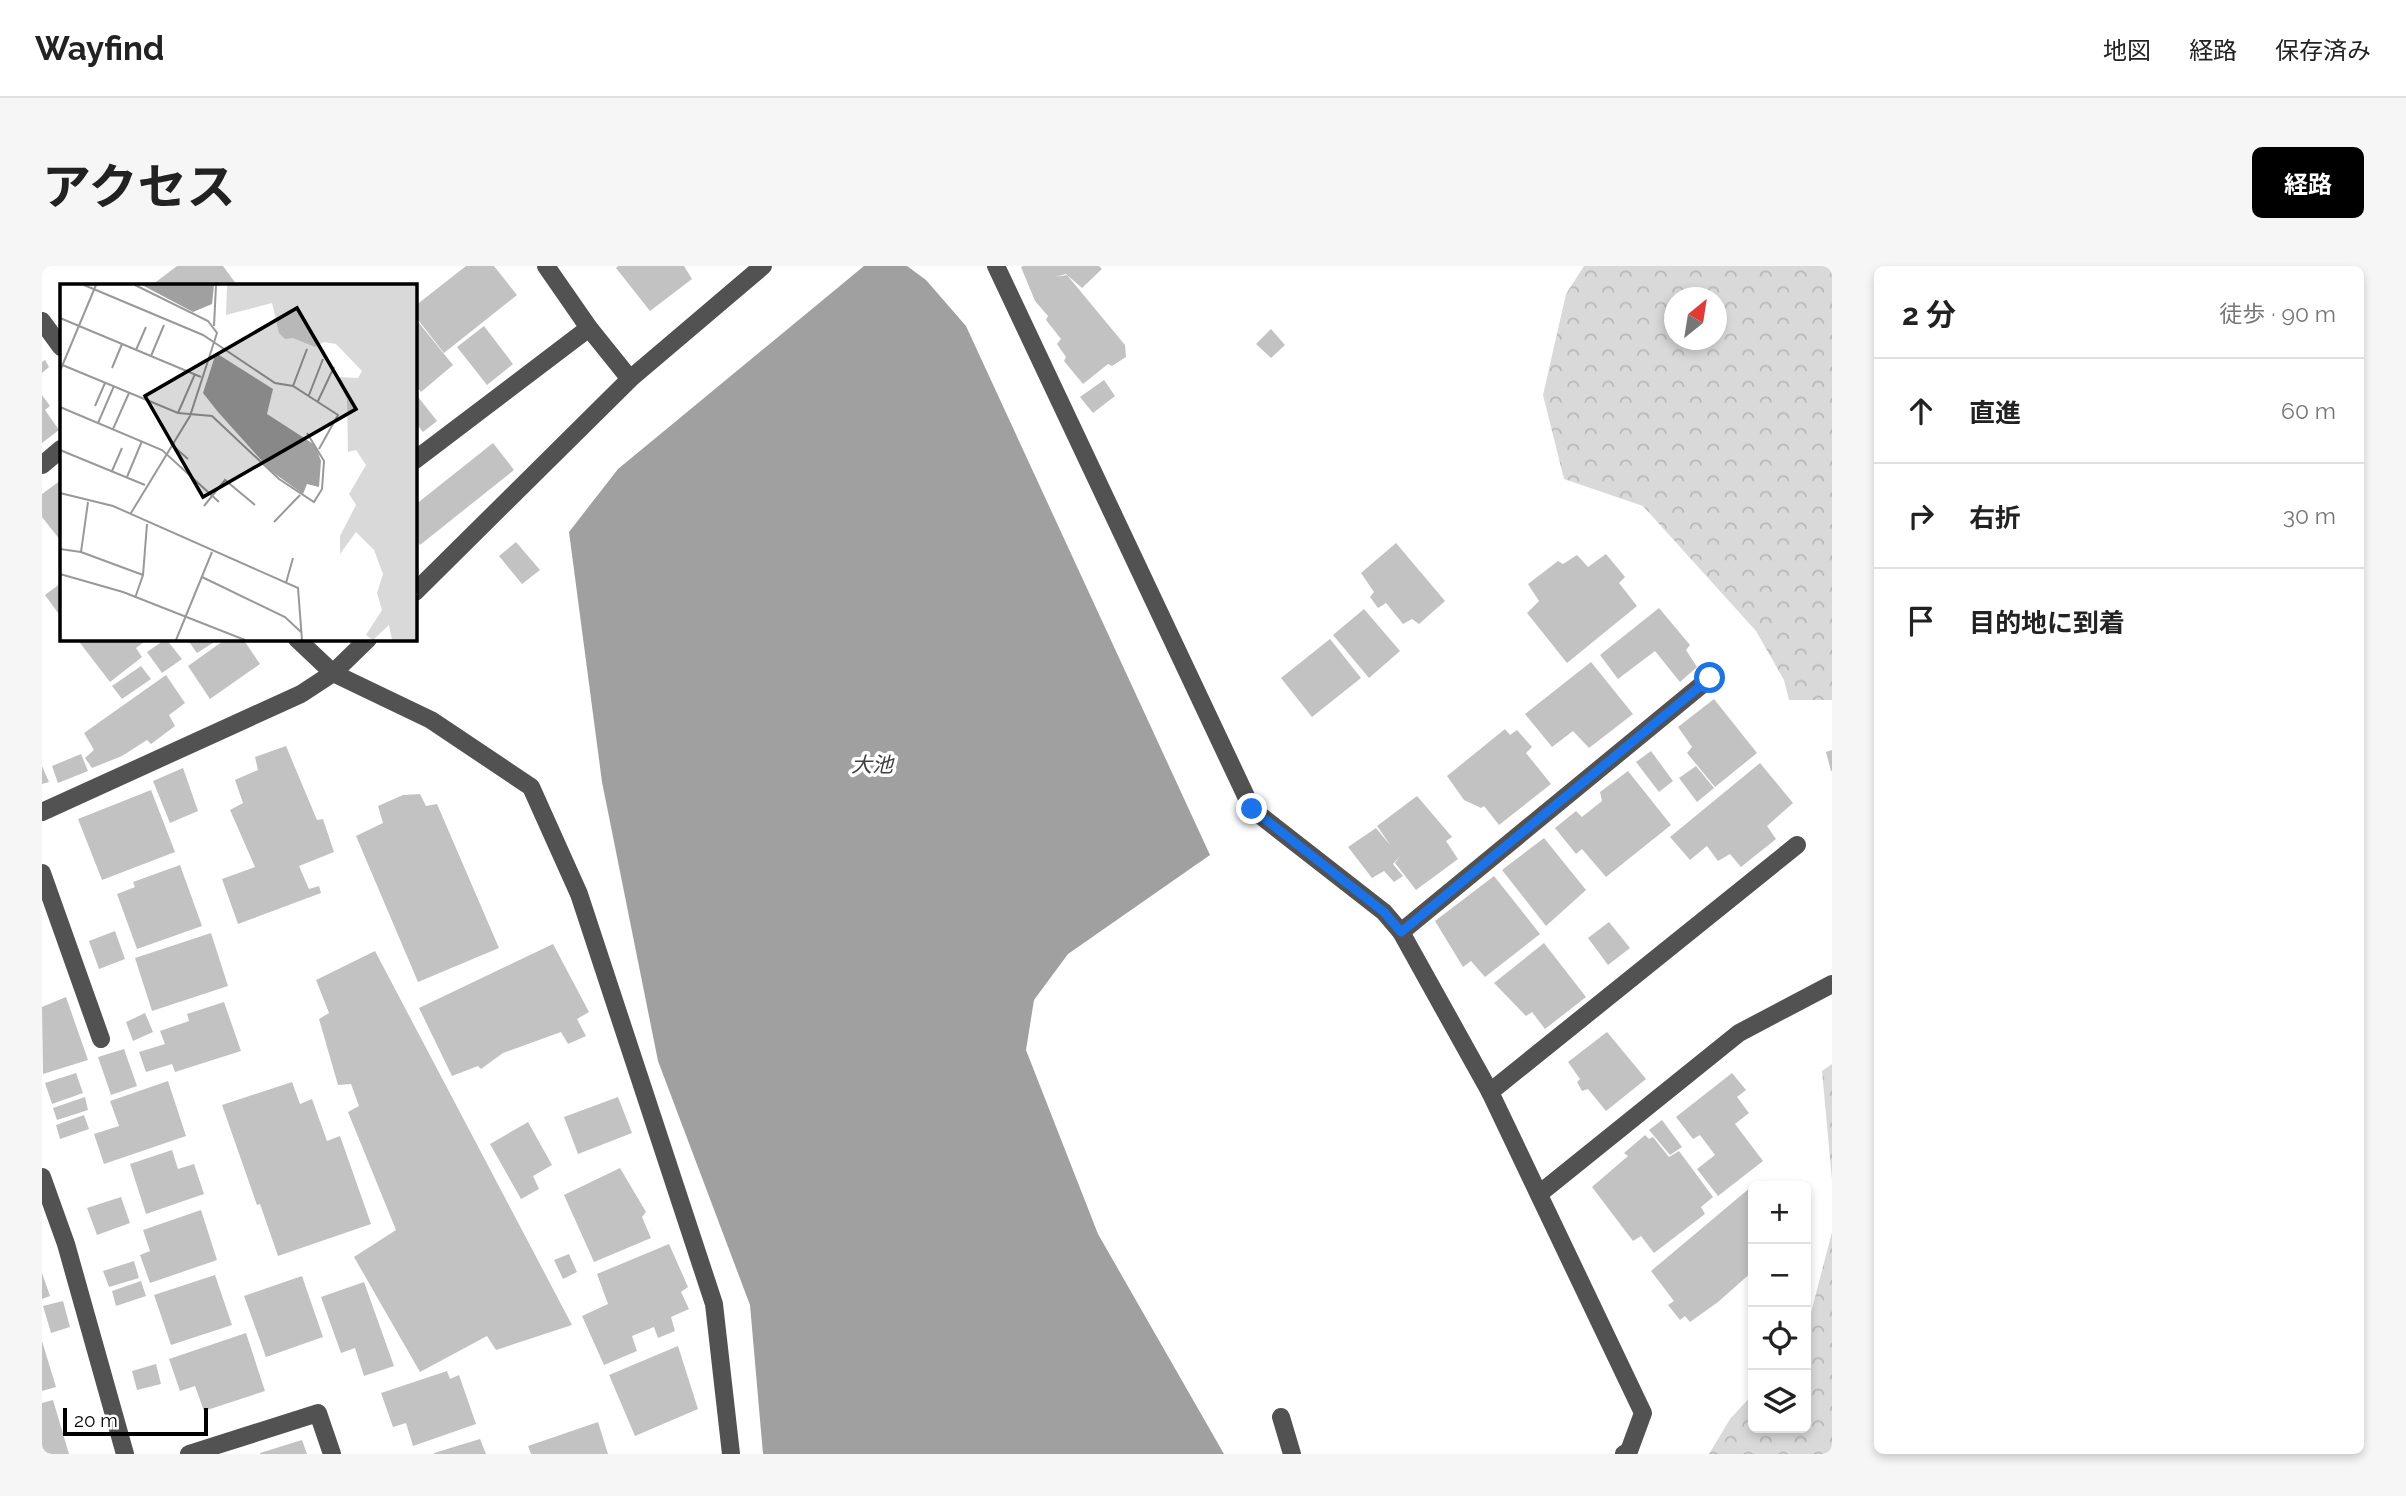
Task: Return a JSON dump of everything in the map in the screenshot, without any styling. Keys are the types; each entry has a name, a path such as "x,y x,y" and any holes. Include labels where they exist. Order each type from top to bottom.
{"street":[{"path":"546,266 589,328 630,379"},
{"path":"416,591 630,379 763,266"},
{"path":"996,266 1252,809 1384,912 1401,932 1490,1092 1643,1413 1629,1451 1624,1454"},
{"path":"416,459 589,328"},
{"path":"42,465 60,450"},
{"path":"298,640 333,673 431,719 531,787 579,894 714,1304 731,1454"},
{"path":"42,812 301,694 333,673 367,640"},
{"path":"1401,932 1710,678"},
{"path":"1490,1092 1797,845"},
{"path":"42,873 101,1039"},
{"path":"1539,1194 1739,1033 1832,984"},
{"path":"42,1177 66,1244 125,1454"},
{"path":"188,1454 318,1413 332,1454"},
{"path":"1281,1417 1292,1454"}],"green space":[{"path":"1584,266 1832,266 1832,700 1789,700 1784,680 1756,631 1643,506 1564,479 1543,395 1566,294"},
{"path":"1832,1064 1832,1180 1822,1071"},
{"path":"1832,1232 1832,1454 1709,1454 1730,1419 1748,1399 1748,1433 1811,1433 1811,1313"}],"water":[{"name":"大池","path":"864,266 907,266 926,280 966,326 1210,855 1068,954 1034,1000 1026,1050 1098,1234 1224,1454 763,1454 750,1305 658,1061 602,782 569,532 618,469"}],"building":[{"path":"177,266 223,266 236,284 153,284"},
{"path":"466,266 494,266 517,295 444,353 416,317 416,305"},
{"path":"684,266 692,279 650,311 616,268"},
{"path":"1099,266 1102,269 1082,288 1066,274 1055,277 1067,275 1125,345 1126,357 1112,366 1108,364 1083,384 1064,361 1066,357 1057,344 1061,339 1046,320 1048,316 1035,301 1021,267"},
{"path":"416,319 453,365 421,392 416,385"},
{"path":"484,326 513,364 487,385 457,347"},
{"path":"1271,329 1285,345 1271,358 1256,344"},
{"path":"45,360 49,367 42,373 42,362"},
{"path":"1104,380 1115,396 1093,413 1080,397"},
{"path":"416,394 437,421 423,432 416,423"},
{"path":"42,395 50,406 45,410 59,430 42,443"},
{"path":"493,443 514,470 420,545 416,539 416,504"},
{"path":"60,481 60,540 42,517 42,494"},
{"path":"516,542 540,570 522,584 499,556"},
{"path":"1396,543 1445,601 1419,624 1412,619 1403,624 1386,603 1378,608 1370,597 1374,592 1361,573"},
{"path":"1606,554 1625,577 1619,583 1637,606 1567,663 1527,613 1539,601 1528,584 1558,561 1563,564 1577,555 1588,567"},
{"path":"60,584 60,616 45,595"},
{"path":"1659,608 1690,645 1686,650 1697,667 1680,682 1655,651 1618,679 1600,655"},
{"path":"1364,609 1400,651 1369,678 1333,635"},
{"path":"1330,639 1361,678 1312,717 1281,678"},
{"path":"78,640 147,640 136,648 142,657 110,682"},
{"path":"167,640 182,659 162,673 147,652"},
{"path":"188,640 217,640 197,653"},
{"path":"225,640 244,640 260,664 210,699 188,666"},
{"path":"1591,662 1633,714 1589,748 1573,731 1552,747 1525,714"},
{"path":"141,666 151,679 122,699 112,686"},
{"path":"166,675 185,703 169,715 175,726 151,744 147,740 122,756 92,768 85,758 94,750 84,733"},
{"path":"1714,699 1757,753 1715,787 1687,753 1692,747 1678,727"},
{"path":"1505,729 1510,735 1517,730 1532,747 1526,753 1551,784 1499,825 1484,806 1481,808 1464,800 1447,776"},
{"path":"286,746 317,820 323,819 334,852 299,866 309,889 319,886 321,893 238,924 222,879 255,867 230,810 243,803 235,780 258,770 255,757"},
{"path":"1832,750 1832,771 1831,771 1826,752"},
{"path":"1651,751 1673,781 1659,792 1636,762"},
{"path":"81,754 88,771 58,783 52,766"},
{"path":"1760,763 1793,803 1767,826 1776,839 1741,867 1730,854 1718,861 1707,846 1690,860 1670,837"},
{"path":"42,766 49,782 42,784"},
{"path":"1696,766 1714,788 1697,802 1679,778"},
{"path":"183,768 198,811 170,823 153,781"},
{"path":"1628,771 1671,825 1606,877 1582,849 1576,854 1555,828 1576,811 1582,817 1602,801 1600,792"},
{"path":"151,790 175,852 102,880 78,819"},
{"path":"420,794 426,806 437,804 499,948 418,982 356,836 383,823 378,806 403,795"},
{"path":"1417,796 1452,837 1446,841 1458,859 1416,890 1395,863 1400,856 1393,864 1403,876 1394,882 1384,871 1372,878 1348,847 1376,828 1391,846 1377,826"},
{"path":"1544,838 1586,890 1546,926 1502,870"},
{"path":"180,865 202,926 137,949 117,894 135,887 133,882"},
{"path":"1494,876 1540,934 1485,977 1471,961 1463,967 1435,921"},
{"path":"1609,922 1630,948 1608,965 1588,938"},
{"path":"115,931 125,959 99,969 89,941"},
{"path":"211,933 228,986 152,1011 135,958"},
{"path":"1544,943 1586,997 1545,1029 1532,1012 1526,1016 1494,983"},
{"path":"553,944 589,1012 577,1019 586,1036 568,1044 561,1032 503,1053 481,1069 478,1066 452,1076 419,1008"},
{"path":"375,951 572,1325 496,1350 487,1336 420,1372 354,1257 396,1230 348,1112 359,1106 351,1084 338,1085 319,1019 329,1013 316,980"},
{"path":"66,997 88,1060 43,1074 42,1007"},
{"path":"224,1002 241,1051 175,1072 172,1064 146,1072 139,1052 165,1044 160,1031 189,1021 187,1014"},
{"path":"145,1013 153,1032 133,1041 126,1022"},
{"path":"1607,1032 1646,1079 1606,1111 1588,1089 1582,1091 1577,1082 1580,1079 1568,1062"},
{"path":"124,1049 137,1086 111,1095 98,1057"},
{"path":"76,1073 83,1093 52,1104 45,1083"},
{"path":"1732,1073 1746,1090 1737,1097 1749,1113 1735,1124 1763,1161 1718,1196 1697,1169 1715,1155 1700,1135 1693,1139 1676,1117"},
{"path":"168,1081 186,1136 104,1164 94,1134 119,1126 110,1101"},
{"path":"292,1082 300,1104 312,1099 327,1141 340,1136 371,1224 278,1256 222,1105"},
{"path":"85,1097 88,1110 57,1120 53,1108"},
{"path":"618,1097 632,1133 578,1154 564,1117"},
{"path":"84,1115 89,1129 60,1139 56,1125"},
{"path":"1662,1120 1682,1147 1670,1155 1649,1130"},
{"path":"528,1122 552,1165 533,1176 539,1189 521,1199 490,1144"},
{"path":"1645,1135 1649,1139 1653,1137 1669,1157 1679,1151 1713,1197 1701,1207 1705,1214 1654,1253 1641,1236 1633,1241 1592,1187 1628,1156 1624,1153"},
{"path":"172,1150 178,1169 194,1164 204,1194 146,1214 130,1164"},
{"path":"620,1168 646,1212 642,1217 651,1238 594,1262 564,1195"},
{"path":"1748,1190 1748,1275 1718,1302 1690,1322 1685,1316 1680,1320 1668,1305 1674,1301 1651,1271"},
{"path":"121,1197 130,1223 97,1235 87,1208"},
{"path":"201,1210 217,1260 150,1283 140,1255 150,1251 143,1230"},
{"path":"669,1244 688,1287 681,1292 689,1309 671,1317 675,1331 658,1338 654,1327 632,1336 637,1351 604,1365 582,1316 608,1304 597,1274"},
{"path":"569,1254 577,1272 563,1279 554,1260"},
{"path":"134,1261 139,1278 109,1287 103,1271"},
{"path":"42,1273 50,1296 42,1299"},
{"path":"215,1275 232,1325 171,1345 154,1295"},
{"path":"302,1276 323,1337 266,1357 244,1296"},
{"path":"141,1281 146,1296 116,1306 112,1291"},
{"path":"364,1282 394,1366 364,1376 355,1348 341,1353 321,1297"},
{"path":"63,1301 70,1327 51,1333 43,1306"},
{"path":"246,1333 265,1391 204,1411 195,1386 180,1391 169,1359"},
{"path":"42,1341 56,1387 42,1391"},
{"path":"678,1346 698,1409 635,1436 609,1375"},
{"path":"156,1364 161,1384 137,1390 132,1371"},
{"path":"447,1371 450,1379 459,1375 476,1424 413,1446 406,1423 393,1427 381,1393"},
{"path":"53,1400 69,1454 42,1454 42,1403"},
{"path":"598,1422 608,1454 531,1454 528,1446"},
{"path":"480,1439 486,1454 434,1454 434,1453"},
{"path":"302,1440 307,1454 260,1454 260,1453"}],"route":[{"path":"1252,809 1384,912 1401,932 1710,678"}]}
